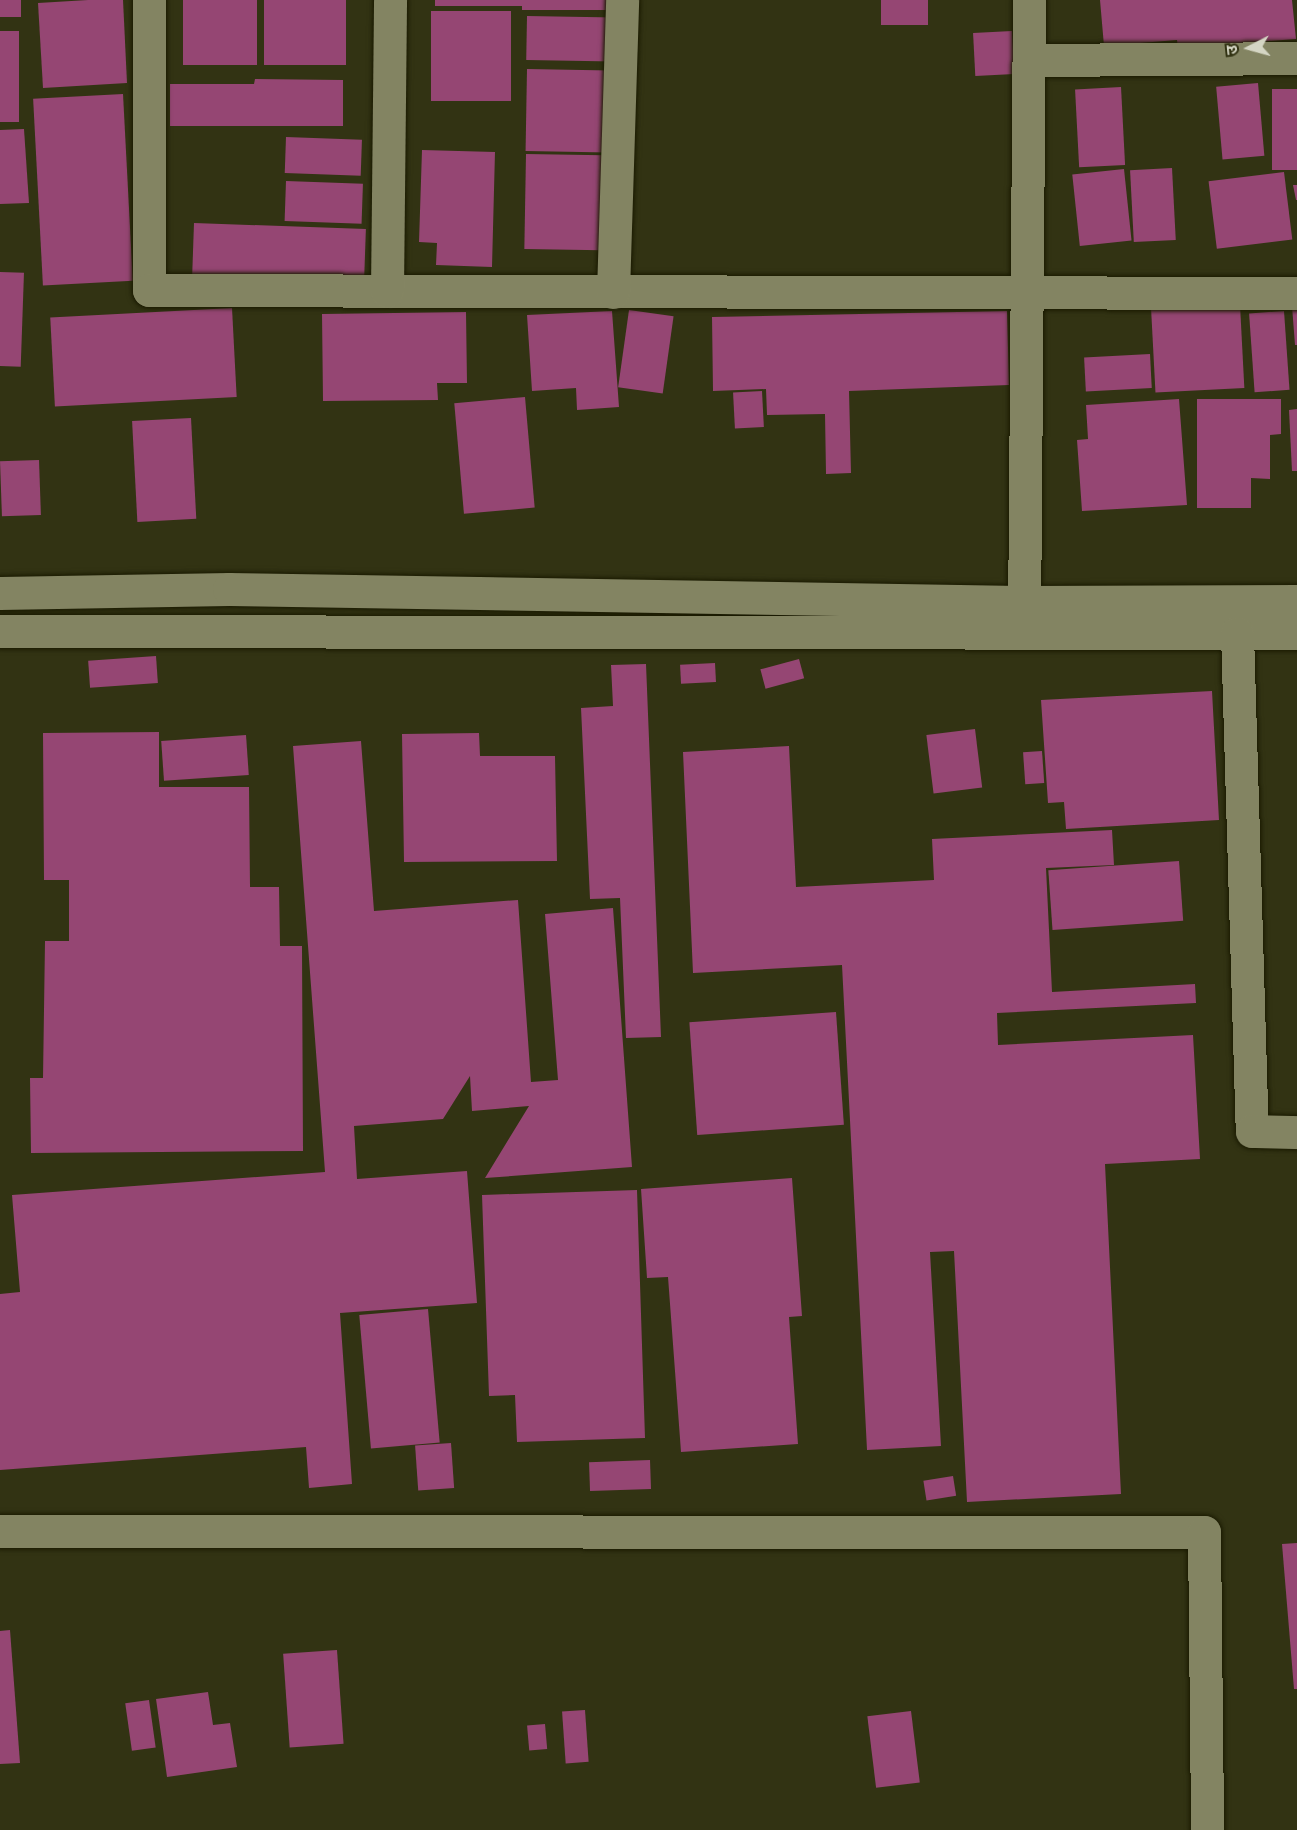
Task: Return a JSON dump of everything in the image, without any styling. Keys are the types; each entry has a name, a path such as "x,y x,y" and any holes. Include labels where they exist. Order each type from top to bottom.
{"street":[{"path":"149,0 149,290 1297,293"},
{"path":"387,291 390,0"},
{"path":"613,292 622,0"},
{"path":"1024,617 1029,0"},
{"path":"1029,60 1297,58"},
{"path":"0,593 229,589 1024,617 1237,633 1297,633"},
{"path":"0,631 1024,617 1297,601"},
{"path":"1237,633 1252,1131 1297,1132"},
{"path":"0,1531 1204,1532 1207,1830"}],"building":[{"path":"0,0 21,0 21,17 0,17"},
{"path":"123,0 127,83 43,88 38,3"},
{"path":"183,0 257,0 257,65 183,65"},
{"path":"264,0 346,0 346,65 264,65"},
{"path":"435,0 613,0 613,10 522,10 522,6 435,6"},
{"path":"881,0 928,0 928,25 881,25"},
{"path":"1100,0 1292,0 1296,39 1178,48 1177,40 1104,46"},
{"path":"431,11 511,11 511,101 431,101"},
{"path":"527,16 615,18 614,62 526,60"},
{"path":"0,31 19,31 19,122 0,122"},
{"path":"1012,31 1014,74 975,76 973,33"},
{"path":"527,69 610,70 609,152 526,151"},
{"path":"255,79 343,80 343,126 170,126 170,84 254,84"},
{"path":"1258,83 1264,156 1223,159 1216,87"},
{"path":"1121,87 1125,165 1079,167 1075,89"},
{"path":"1272,89 1297,89 1297,170 1272,170"},
{"path":"123,94 133,281 43,285 33,99"},
{"path":"24,129 29,203 0,204 0,130"},
{"path":"286,137 362,140 361,176 285,173"},
{"path":"422,150 495,152 492,267 436,265 437,243 419,242"},
{"path":"526,154 603,155 601,250 524,249"},
{"path":"1172,168 1176,240 1134,242 1130,170"},
{"path":"1124,169 1132,241 1080,246 1072,174"},
{"path":"1284,172 1292,239 1217,249 1209,181"},
{"path":"286,181 363,184 362,224 285,221"},
{"path":"1293,185 1297,185 1297,200 1296,200"},
{"path":"194,223 366,229 364,282 192,276"},
{"path":"0,272 24,273 21,367 0,366"},
{"path":"1240,305 1244,388 1155,393 1151,310"},
{"path":"1297,305 1297,345 1295,345 1292,306"},
{"path":"232,308 237,397 55,406 50,318"},
{"path":"629,310 674,316 663,394 618,387"},
{"path":"612,311 619,407 577,410 576,388 532,391 527,315"},
{"path":"1007,311 1009,385 849,391 851,473 826,474 825,414 767,415 766,389 713,391 712,317"},
{"path":"1284,311 1290,390 1255,392 1249,313"},
{"path":"466,312 467,383 437,383 438,400 323,401 322,314"},
{"path":"1150,354 1152,388 1086,391 1084,357"},
{"path":"762,391 764,427 735,428 733,393"},
{"path":"525,397 535,508 464,514 454,403"},
{"path":"1179,399 1187,505 1082,511 1077,440 1088,439 1086,405"},
{"path":"1197,399 1281,399 1281,434 1270,435 1270,479 1251,478 1251,508 1197,508"},
{"path":"1297,409 1297,471 1292,471 1289,410"},
{"path":"191,418 196,519 137,522 132,421"},
{"path":"39,460 41,515 2,516 0,461"},
{"path":"156,656 158,683 90,688 88,661"},
{"path":"799,659 804,678 766,689 760,669"},
{"path":"715,663 716,682 681,684 680,665"},
{"path":"646,664 661,1037 626,1038 620,898 590,899 581,708 613,706 611,665"},
{"path":"1212,691 1219,820 1066,829 1064,802 1048,803 1041,700"},
{"path":"975,729 982,788 934,794 926,735"},
{"path":"159,732 159,787 249,787 250,887 279,887 280,946 302,946 303,1151 31,1153 30,1078 43,1078 45,941 69,941 69,880 44,880 43,733"},
{"path":"479,733 480,756 555,756 557,861 404,862 402,734"},
{"path":"246,735 249,775 164,781 161,741"},
{"path":"361,741 374,911 518,900 531,1082 558,1080 545,914 613,908 632,1167 485,1178 529,1106 472,1111 470,1076 443,1119 354,1126 357,1179 467,1171 477,1303 340,1313 352,1484 309,1488 306,1447 0,1470 0,1294 20,1292 12,1195 325,1172 293,746"},
{"path":"789,746 796,887 934,880 932,839 1112,830 1114,865 1046,868 1052,992 1195,984 1196,1003 997,1013 998,1045 1193,1035 1200,1159 1105,1164 1121,1494 967,1502 954,1251 930,1252 941,1446 867,1450 842,965 693,973 683,752"},
{"path":"1042,751 1044,783 1025,784 1023,752"},
{"path":"1179,861 1183,921 1053,930 1048,870"},
{"path":"836,1012 844,1125 697,1135 689,1022"},
{"path":"792,1178 802,1316 789,1317 798,1444 681,1452 668,1277 647,1278 641,1189"},
{"path":"637,1190 645,1438 517,1442 515,1395 489,1396 482,1195"},
{"path":"428,1309 440,1442 371,1449 359,1315"},
{"path":"451,1443 454,1488 418,1490 415,1446"},
{"path":"650,1460 651,1489 590,1491 589,1462"},
{"path":"953,1476 956,1496 926,1500 923,1481"},
{"path":"1297,1543 1297,1689 1294,1689 1282,1544"},
{"path":"10,1630 20,1763 0,1764 0,1631"},
{"path":"337,1650 344,1744 290,1748 283,1654"},
{"path":"208,1692 213,1725 230,1723 237,1767 167,1777 156,1699"},
{"path":"149,1700 156,1748 132,1751 125,1703"},
{"path":"585,1710 589,1762 566,1763 562,1712"},
{"path":"911,1711 920,1782 876,1788 867,1716"},
{"path":"545,1724 547,1749 529,1750 527,1726"}]}
